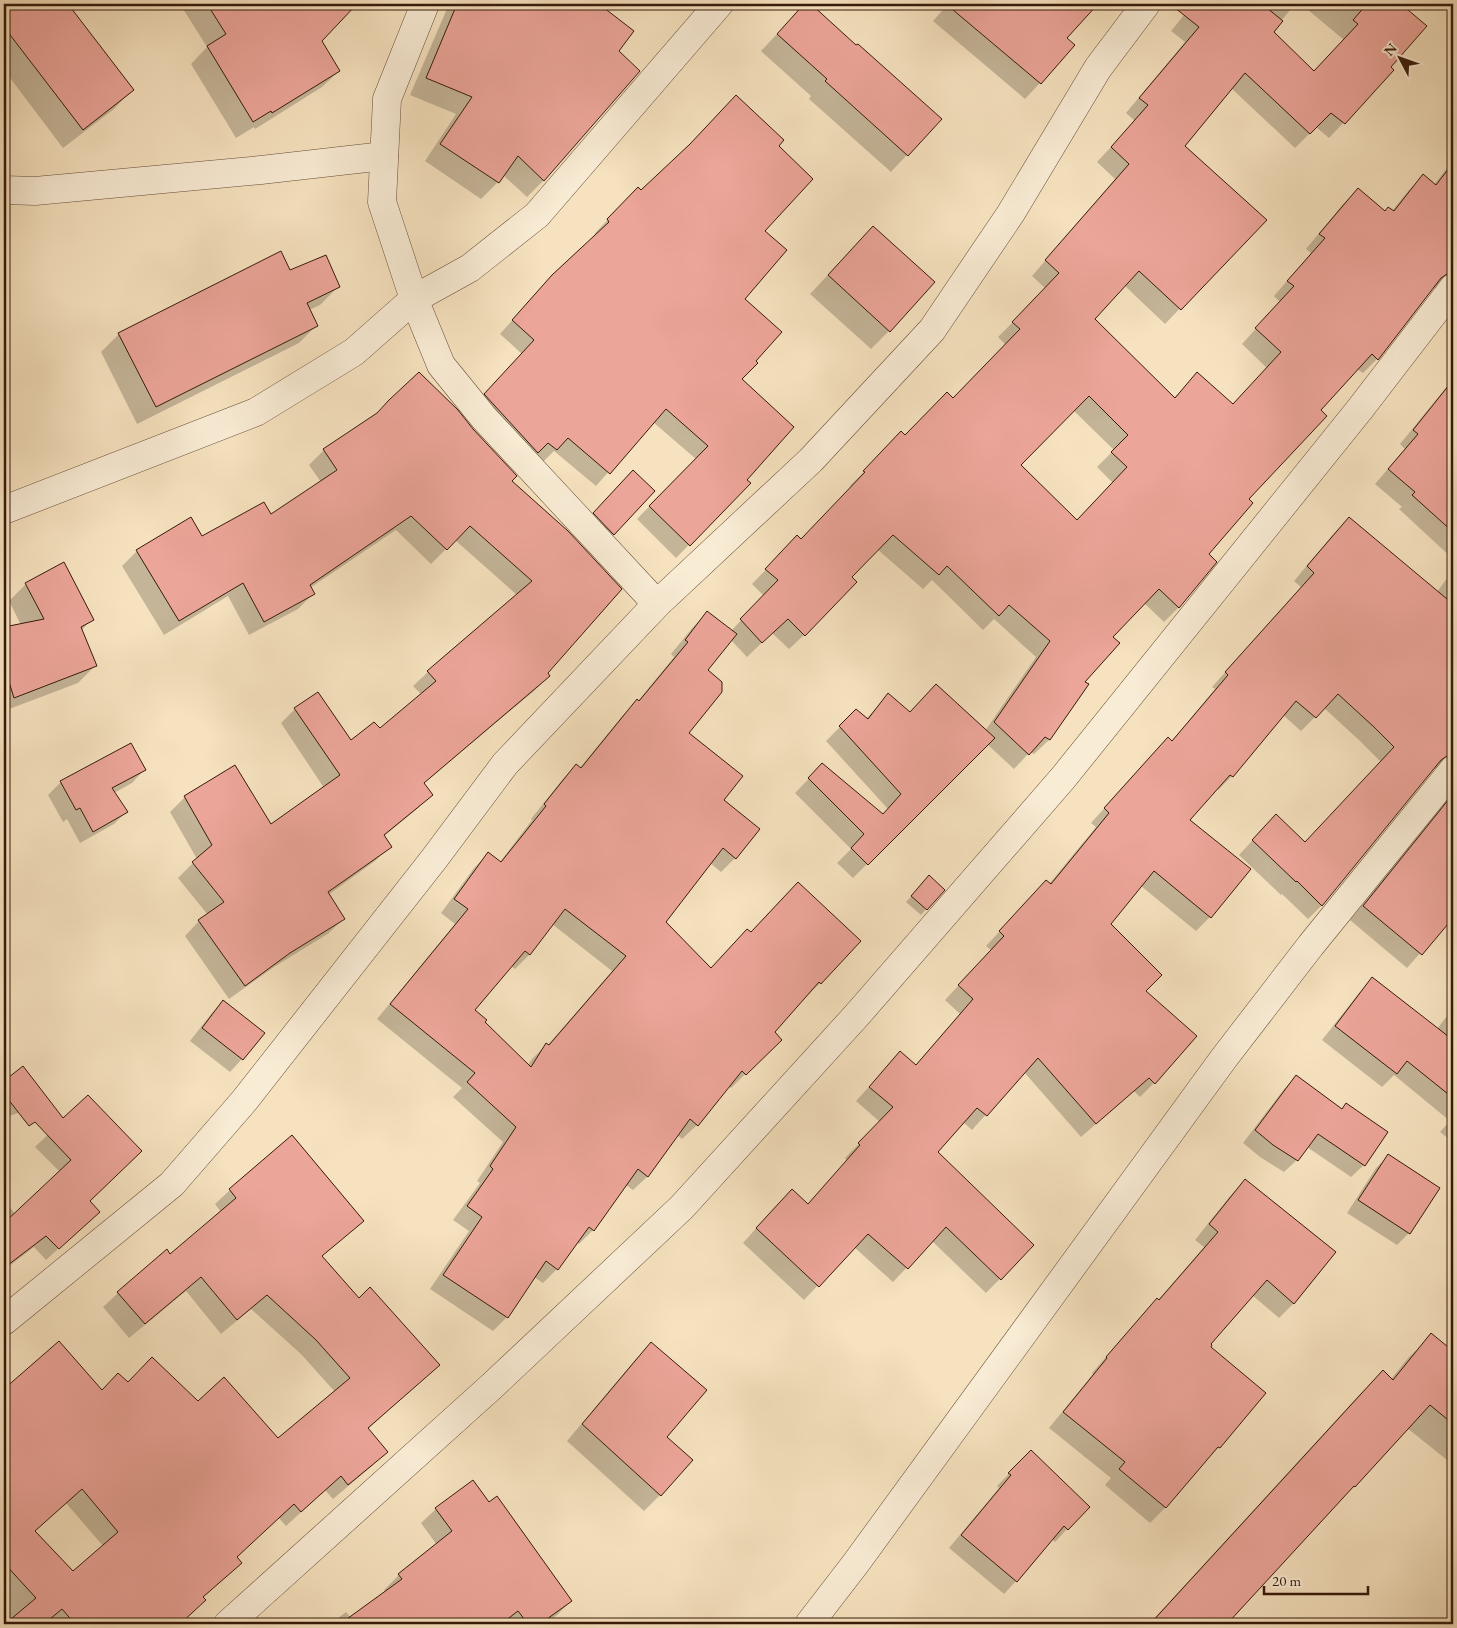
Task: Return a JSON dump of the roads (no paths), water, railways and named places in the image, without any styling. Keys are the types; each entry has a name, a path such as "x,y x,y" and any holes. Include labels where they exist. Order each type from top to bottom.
{"street":[{"path":"425,4 387,99 382,202 414,298 441,365 484,418 657,604"},
{"path":"4,510 256,412 354,352 414,298 470,268 537,215 719,4"},
{"path":"4,1321 172,1184 244,1101 428,867 505,764 657,604 811,460 932,330 1011,213 1098,68 1146,4"},
{"path":"4,190 35,191 261,170 384,156"},
{"path":"228,1624 492,1386 682,1207 857,1015 1063,778 1354,416 1453,288"},
{"path":"809,1624 862,1555 1230,1051 1310,945 1453,770"}]}
